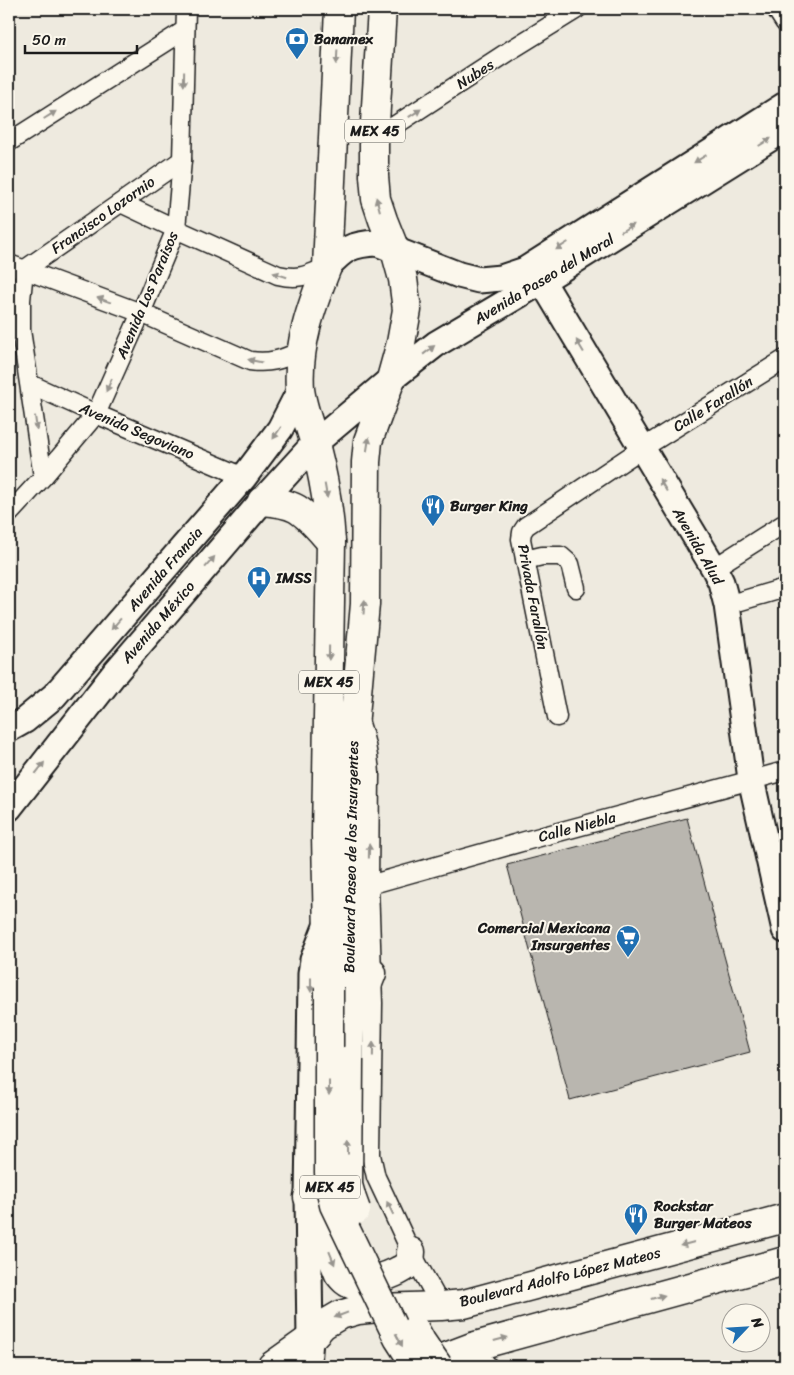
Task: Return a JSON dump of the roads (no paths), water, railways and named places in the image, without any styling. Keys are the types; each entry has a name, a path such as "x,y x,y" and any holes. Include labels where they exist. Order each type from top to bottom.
{"main road":[{"name":"Boulevard Paseo de los Insurgentes","path":"339,9 327,267 312,306 304,335 301,351 300,390 326,490 331,542 326,835 329,1172 334,1205 398,1338 416,1366"},
{"name":"Boulevard Paseo de los Insurgentes","path":"382,9 374,140 374,176 376,199 395,250 403,279 407,310 401,343 368,442 366,462 364,604 349,782 350,1030 348,1179 358,1217 416,1333 438,1366"},
{"path":"262,501 296,508 308,517 331,542"},
{"path":"350,1030 372,973"},
{"path":"308,1197 338,1274 344,1281 352,1285 360,1285 400,1270 408,1263 411,1252"},
{"name":"Boulevard Adolfo López Mateos","path":"272,1366 310,1339 322,1325 340,1315 358,1310 378,1308 464,1304 785,1218"},
{"path":"422,1366 480,1356 785,1262"}],"street":[{"name":"Avenida Los Paraisos","path":"9,514 96,414 176,229 182,160 186,9"},
{"name":"Nubes","path":"374,140 509,51 577,9"},
{"path":"776,9 785,23"},
{"path":"9,142 185,30"},
{"name":"Avenida Paseo del Moral","path":"327,267 342,252 352,247 364,243 377,243 459,275 479,280 501,278 525,270 785,105"},
{"name":"Avenida Paseo del Moral","path":"315,443 436,344 542,281 785,129"},
{"name":"Francisco Lozornio","path":"16,267 121,203 182,160"},
{"path":"121,203 278,275 290,278 302,277 327,267"},
{"path":"43,477 21,330 21,300 16,267 141,313 250,361 264,363 277,361 301,351"},
{"name":"Avenida Alud","path":"542,281 721,582 727,605 751,779 779,872 785,930"},
{"name":"Calle Farallón","path":"641,449 785,359"},
{"name":"Avenida Segoviano","path":"30,384 244,477"},
{"name":"Avenida Francia","path":"9,729 25,720 54,696 244,477 280,429 300,390"},
{"name":"Avenida México","path":"9,806 114,674 262,501 315,443"},
{"name":"Privada Farallón","path":"557,717 521,539 522,532 526,526 641,449"},
{"path":"714,568 785,523"},
{"path":"525,560 542,556 561,556 570,564 576,588"},
{"path":"727,605 785,588"},
{"path":"354,708 365,738 369,757 369,885 372,973 371,1155 376,1177 411,1252 441,1306"},
{"name":"Calle Niebla","path":"369,885 785,770"},
{"path":"308,1366 310,1339 308,1197 311,974 313,960 327,922"}],"place":[{"name":"Banamex","path":"297,60"},
{"name":"Burger King","path":"433,527"},
{"name":"IMSS","path":"259,599"},
{"name":"Comercial Mexicana Insurgentes","path":"628,958"},
{"name":"Rockstar Burger Mateos","path":"636,1236"}]}
